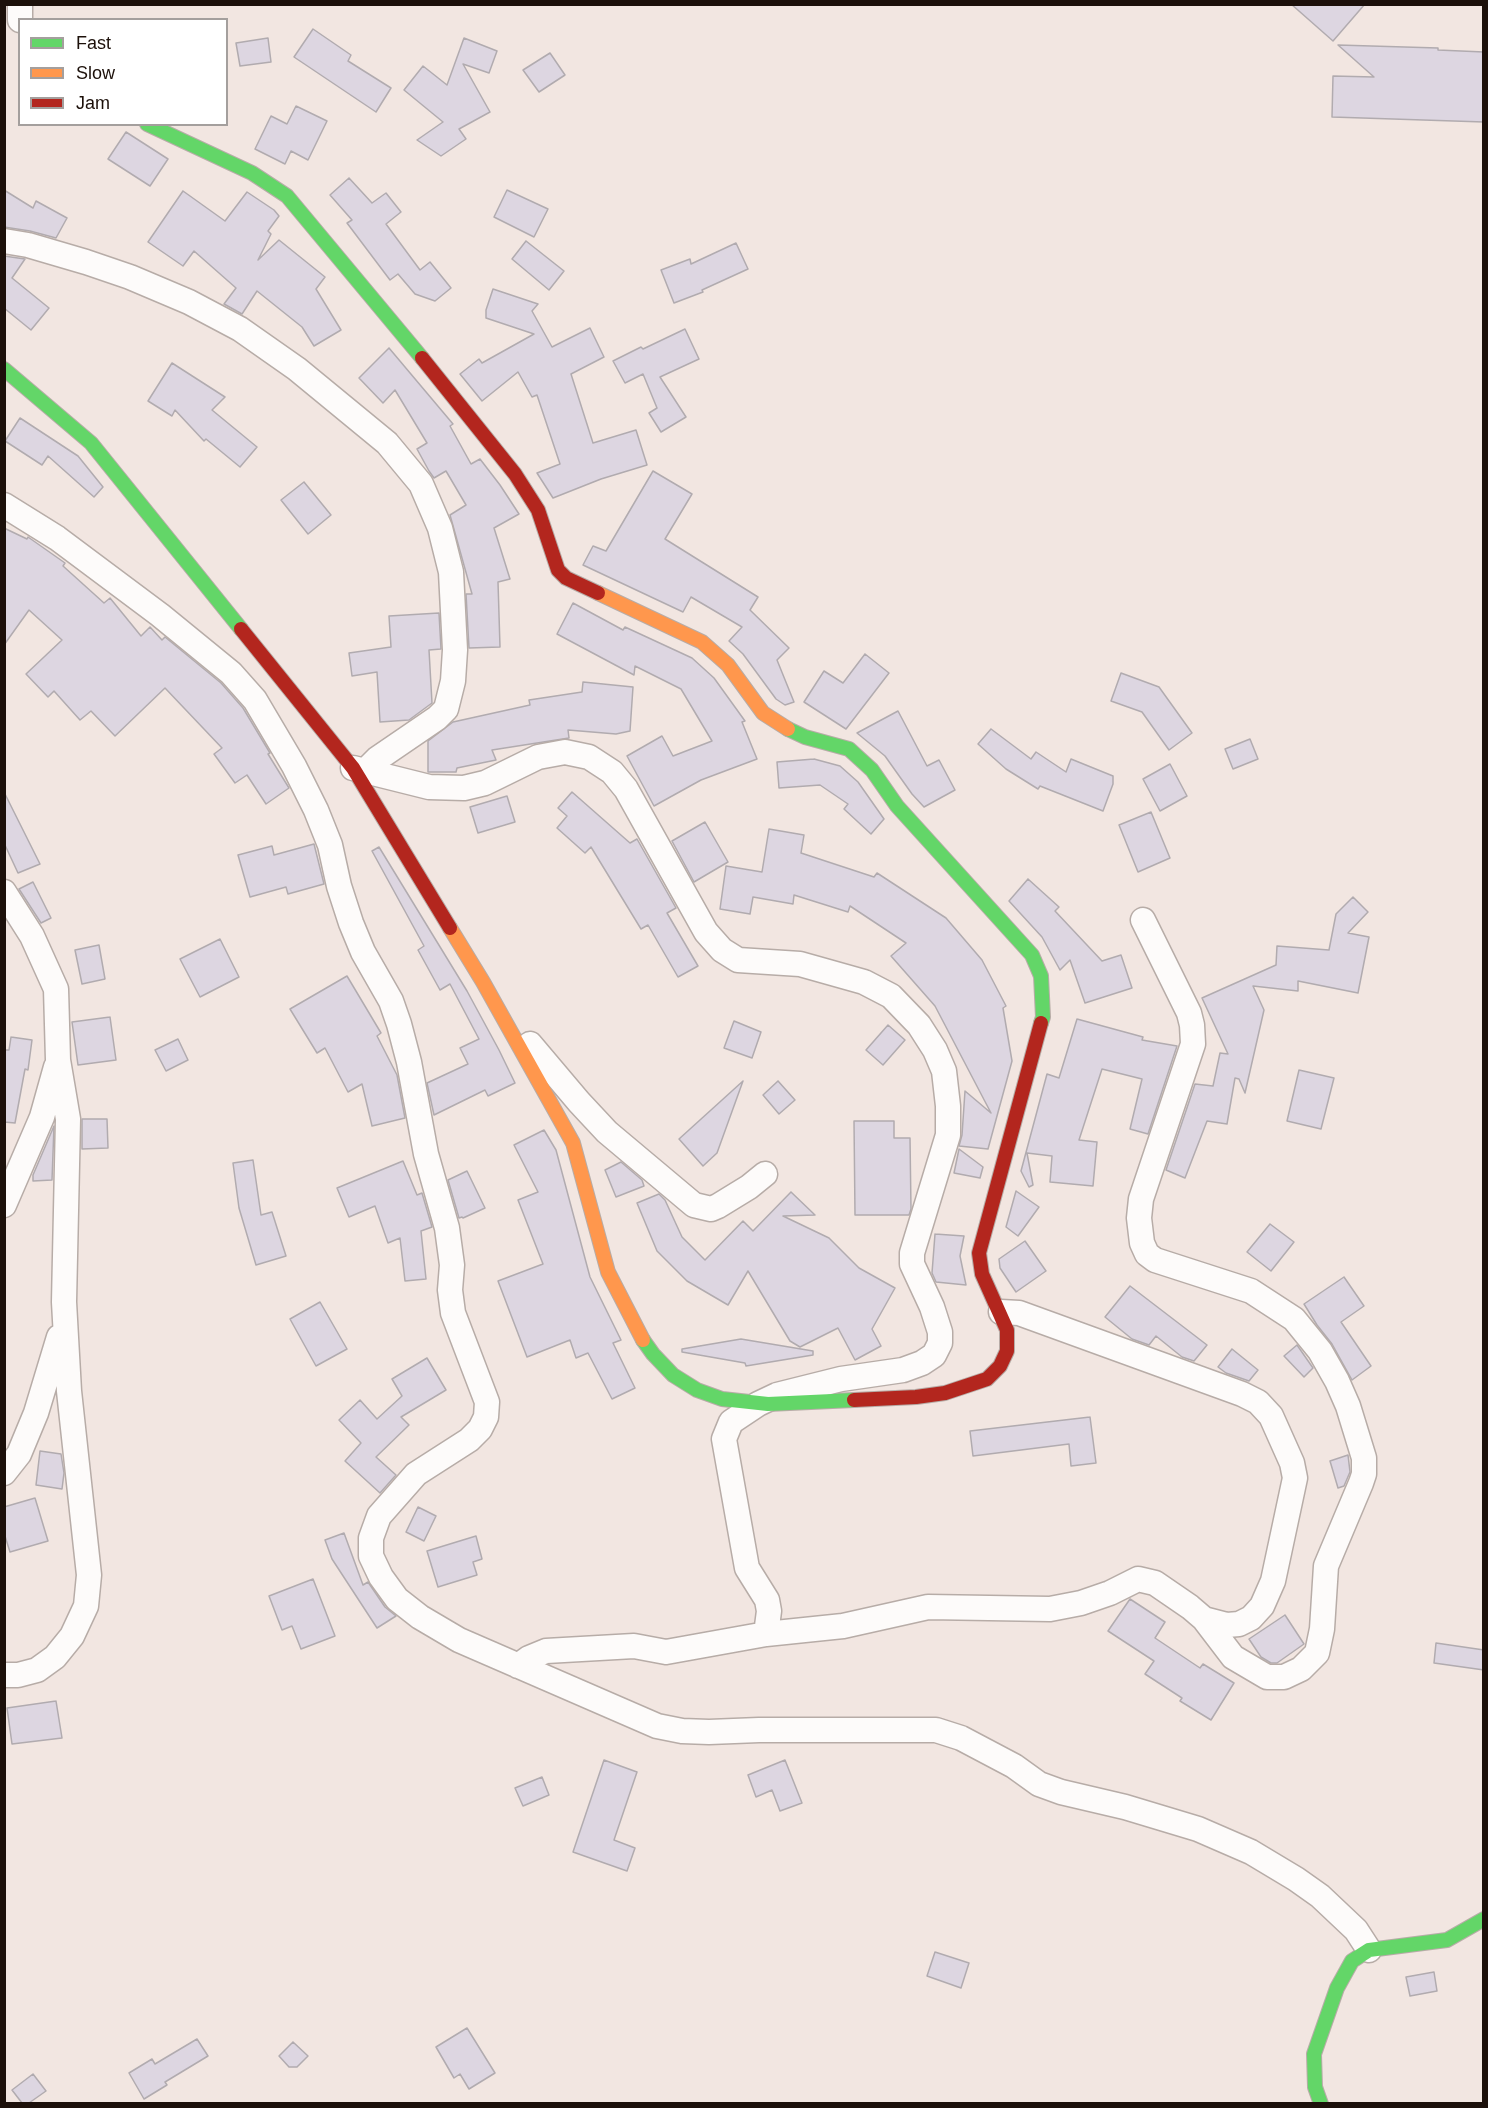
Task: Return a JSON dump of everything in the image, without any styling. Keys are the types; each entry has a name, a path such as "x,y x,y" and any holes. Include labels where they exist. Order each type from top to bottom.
{"street":[{"path":"4,369 91,443 359,769 483,982 573,1143 608,1272 637,1330 653,1354 673,1375 697,1390 722,1399 758,1404 834,1402 916,1397 963,1388 987,1378 1000,1366 1007,1351 1008,1330 982,1274 979,1253 1043,1017 1041,976 1032,955 897,806 872,770 849,749 805,737 783,727 763,713 728,665 702,642 589,591 566,578 558,570 538,510 515,474 464,408 287,196 252,173 151,126"},
{"path":"4,241 28,245 130,277 189,302 240,329 297,369 387,443 421,484 440,528 451,572 453,681 446,709 437,718 359,769"},
{"path":"4,505 57,538 142,601 231,674 255,700 294,766 316,810 330,845 339,886 355,932 363,952 391,1001 409,1062 426,1154 447,1228 452,1265 450,1290 453,1313 487,1402 486,1417 480,1429 469,1440 416,1474 379,1516 371,1538 371,1556 381,1577 397,1599 420,1617 459,1640 657,1726 682,1731 709,1732 936,1730 961,1738 1004,1761 1039,1784 1197,1829 1251,1852 1296,1879 1327,1902 1356,1930 1369,1950"},
{"path":"359,769 429,787 464,788 485,783 538,757 565,752 590,757 612,772 626,789 706,932 722,950 738,960 800,964 864,982 891,996 919,1025 944,1071 948,1106 948,1135 912,1253 912,1264 932,1307 940,1332 940,1343 934,1355 922,1364 903,1370 841,1379 777,1395 758,1404 731,1422 724,1439 747,1568 767,1600 769,1611 766,1634"},
{"path":"4,892 32,936 56,989 58,1060 68,1119 64,1302 69,1391 89,1575 86,1606 72,1636 55,1657 37,1670 18,1675 4,1675"},
{"path":"518,1666 529,1658 546,1651 634,1646 666,1652 766,1634 843,1626 928,1607 1050,1609 1081,1603 1138,1580 1155,1583 1190,1607 1204,1619 1233,1657 1267,1677 1284,1677 1301,1670 1317,1653 1322,1629 1326,1566 1361,1483 1364,1474 1364,1458 1338,1381 1320,1351 1294,1319 1251,1291 1155,1260 1147,1254 1142,1242 1139,1218 1141,1199 1192,1044 1189,1012 1143,920"},
{"path":"483,982 522,1035 593,1117 622,1145 694,1205 711,1209 718,1206 765,1174"},
{"path":"4,1205 42,1118 58,1060"},
{"path":"4,1473 19,1454 36,1413 58,1346 64,1302"},
{"path":"1001,1312 1019,1313 1242,1394 1258,1402 1271,1416 1292,1463 1295,1478 1273,1581 1263,1606 1251,1618 1239,1624 1227,1625 1204,1619"},
{"path":"1321,2103 1315,2087 1314,2054 1337,1988 1352,1961 1369,1950 1446,1940 1484,1919"}],"building":[{"path":"1291,4 1365,4 1333,41"},
{"path":"313,29 351,55 348,61 391,88 376,112 294,57"},
{"path":"268,38 271,62 240,66 236,43"},
{"path":"464,38 497,51 489,73 463,64 490,112 459,129 466,139 441,156 417,140 443,122 404,90 423,66 447,85"},
{"path":"1338,45 1484,52 1484,122 1332,117 1333,76 1374,77"},
{"path":"550,53 565,75 539,92 523,70"},
{"path":"296,106 327,121 308,160 291,151 285,164 255,149 271,116 287,124"},
{"path":"126,132 168,159 150,186 108,159"},
{"path":"349,178 372,203 386,193 401,212 386,224 420,270 430,262 451,288 435,301 415,294 398,274 390,280 347,223 352,220 330,195"},
{"path":"4,190 33,208 36,201 67,218 56,238 4,227"},
{"path":"507,190 548,209 534,237 494,217"},
{"path":"183,191 225,221 247,192 274,210 279,216 268,231 271,234 258,260 279,240 325,277 316,289 341,330 314,346 302,327 257,291 242,314 224,304 236,288 194,251 183,266 148,242"},
{"path":"526,241 564,271 549,290 512,259"},
{"path":"736,243 748,269 702,290 703,292 674,303 661,270 690,259 691,264"},
{"path":"4,256 25,259 12,278 49,308 31,330 4,308"},
{"path":"493,289 538,304 532,311 552,347 590,328 604,357 571,374 593,443 636,430 647,465 601,479 553,498 537,473 560,464 537,395 532,397 518,372 482,401 460,374 479,359 482,363 534,334 486,318 486,310"},
{"path":"685,329 699,359 660,377 686,417 661,432 649,413 657,408 643,374 625,383 613,361"},
{"path":"389,348 453,424 450,426 471,464 480,459 519,514 494,528 510,579 498,582 500,647 469,648 466,594 472,594 450,515 466,505 446,471 434,478 429,471 417,449 427,443 395,390 383,403 359,378"},
{"path":"172,363 225,397 212,410 257,447 240,467 206,439 204,441 175,410 172,416 148,401"},
{"path":"20,418 78,456 103,487 94,497 48,456 42,465 5,441"},
{"path":"653,471 692,494 665,539 758,597 750,610 789,648 777,660 794,702 785,705 776,699 743,654 729,641 742,627 691,597 683,612 583,565 593,546 606,551"},
{"path":"304,482 331,515 308,534 281,500"},
{"path":"4,528 27,539 28,537 65,563 63,566 104,603 110,598 141,636 150,627 162,640 165,637 221,683 243,708 289,788 266,804 247,775 235,783 214,754 222,748 165,688 115,736 91,711 80,720 54,691 48,697 26,674 62,640 29,610 4,645"},
{"path":"573,603 623,630 625,627 692,658 714,678 745,721 742,722 757,759 701,780 654,806 627,756 662,736 673,756 712,741 681,689 635,666 634,675 557,634"},
{"path":"439,613 441,649 429,650 432,703 409,720 380,722 377,672 352,676 349,653 391,647 389,616"},
{"path":"865,654 889,673 846,729 804,702 824,671 843,683"},
{"path":"1121,673 1159,687 1192,733 1169,750 1142,712 1111,701"},
{"path":"583,682 633,687 630,731 616,734 568,730 569,738 492,750 496,760 457,768 456,772 428,772 428,741 453,722 530,705 529,700 582,692"},
{"path":"898,711 927,766 939,760 955,790 924,807 885,756 857,733"},
{"path":"991,729 1031,759 1036,752 1066,772 1071,759 1113,776 1113,784 1103,811 1040,786 1038,789 1006,769 978,744"},
{"path":"1250,739 1258,759 1233,769 1225,749"},
{"path":"814,759 840,766 858,782 884,819 871,834 844,809 848,804 820,785 779,788 777,762"},
{"path":"1170,764 1187,796 1160,811 1143,779"},
{"path":"4,792 40,864 18,873 4,843"},
{"path":"572,792 630,843 637,839 676,908 667,913 698,966 678,977 648,925 641,929 591,847 585,853 557,828 567,816 558,808"},
{"path":"507,796 515,822 478,833 470,807"},
{"path":"1151,812 1170,858 1138,872 1119,825"},
{"path":"705,822 728,862 694,882 672,841"},
{"path":"769,829 804,835 801,853 874,877 877,873 946,918 982,960 1006,1006 1003,1008 1012,1061 988,1149 959,1146 965,1091 991,1113 935,1006 891,956 906,943 850,906 848,912 794,895 793,904 753,897 750,914 720,909 726,866 762,872"},
{"path":"314,844 324,884 288,894 286,887 250,897 238,855 272,846 274,855"},
{"path":"379,847 467,991 515,1083 488,1096 485,1090 434,1115 427,1083 468,1064 460,1048 479,1039 450,984 440,990 418,950 424,946 372,851"},
{"path":"1028,879 1059,907 1055,911 1102,961 1121,955 1132,988 1085,1003 1070,960 1060,970 1042,937 1009,901"},
{"path":"33,882 51,918 41,923 19,889"},
{"path":"1353,897 1368,912 1348,933 1369,937 1358,993 1298,981 1298,991 1253,986 1264,1010 1245,1093 1239,1079 1235,1078 1227,1124 1207,1121 1185,1178 1166,1170 1195,1084 1213,1086 1220,1053 1228,1054 1202,998 1276,965 1277,946 1329,950 1336,914"},
{"path":"220,939 239,977 200,997 180,959"},
{"path":"99,945 105,979 82,984 75,950"},
{"path":"347,976 381,1033 377,1036 397,1075 405,1118 372,1126 362,1084 348,1092 325,1048 317,1053 290,1009"},
{"path":"110,1017 116,1060 78,1065 72,1022"},
{"path":"1077,1019 1143,1037 1142,1040 1177,1046 1148,1134 1130,1129 1142,1079 1102,1069 1079,1140 1097,1142 1093,1186 1050,1182 1052,1156 1027,1153 1033,1185 1029,1187 1021,1171 1047,1074 1059,1078"},
{"path":"734,1021 761,1032 752,1058 724,1048"},
{"path":"888,1025 905,1040 883,1065 866,1050"},
{"path":"11,1037 32,1040 28,1070 25,1069 15,1123 4,1122 4,1050 9,1050"},
{"path":"178,1039 188,1060 166,1071 155,1050"},
{"path":"1299,1070 1334,1078 1321,1129 1287,1121"},
{"path":"743,1081 717,1153 703,1166 679,1139"},
{"path":"778,1081 795,1100 779,1114 763,1095"},
{"path":"82,1119 107,1119 108,1148 82,1149"},
{"path":"854,1121 894,1121 894,1138 910,1138 911,1209 909,1215 855,1215"},
{"path":"54,1126 52,1180 33,1181 33,1175"},
{"path":"544,1130 556,1150 590,1277 621,1340 613,1343 635,1388 612,1399 588,1353 576,1358 570,1340 527,1357 498,1281 543,1264 518,1200 538,1192 514,1145"},
{"path":"959,1149 983,1167 980,1178 954,1173"},
{"path":"253,1160 261,1215 272,1212 286,1256 256,1265 239,1208 233,1163"},
{"path":"403,1161 417,1195 422,1193 432,1227 421,1231 426,1279 405,1281 400,1238 388,1243 375,1206 349,1217 337,1188"},
{"path":"621,1162 642,1180 644,1186 616,1197 605,1170"},
{"path":"467,1171 485,1208 459,1218 448,1180"},
{"path":"1016,1191 1039,1207 1018,1236 1006,1227"},
{"path":"791,1192 815,1215 783,1216 829,1238 859,1268 895,1288 872,1329 881,1346 855,1360 838,1328 800,1347 790,1341 748,1271 728,1305 687,1281 657,1251 637,1203 659,1194 665,1200 682,1237 705,1260 743,1221 753,1231"},
{"path":"1270,1224 1294,1242 1271,1271 1247,1252"},
{"path":"935,1234 964,1236 960,1256 966,1285 936,1282 932,1273"},
{"path":"1025,1241 1046,1271 1016,1292 1000,1268 999,1259"},
{"path":"1344,1277 1364,1306 1341,1322 1371,1366 1352,1380 1332,1344 1304,1304"},
{"path":"1130,1286 1207,1345 1194,1361 1182,1357 1156,1336 1149,1345 1132,1339 1105,1317"},
{"path":"320,1302 347,1349 316,1366 290,1319"},
{"path":"741,1339 813,1351 813,1355 746,1366 745,1363 682,1352 682,1349"},
{"path":"1297,1345 1313,1368 1304,1377 1284,1356"},
{"path":"1232,1349 1258,1370 1249,1381 1226,1373 1218,1367"},
{"path":"427,1358 446,1390 401,1417 409,1425 376,1457 396,1475 380,1493 345,1461 361,1443 339,1420 360,1400 377,1419 402,1396 392,1379"},
{"path":"1090,1417 1096,1463 1071,1466 1069,1444 973,1456 970,1431"},
{"path":"40,1451 61,1454 64,1473 62,1489 36,1485"},
{"path":"1348,1455 1350,1472 1344,1486 1338,1488 1330,1461"},
{"path":"35,1498 48,1541 10,1552 4,1533 4,1507"},
{"path":"418,1507 436,1516 424,1541 406,1532"},
{"path":"344,1533 363,1585 368,1582 385,1607 396,1616 377,1628 332,1559 325,1540"},
{"path":"476,1536 482,1559 473,1562 477,1575 438,1587 427,1551"},
{"path":"313,1579 335,1636 301,1649 292,1626 282,1630 269,1596"},
{"path":"1130,1599 1165,1622 1155,1638 1200,1668 1203,1664 1234,1683 1211,1720 1180,1701 1182,1698 1145,1674 1154,1661 1108,1631"},
{"path":"1285,1615 1304,1644 1277,1663 1271,1663 1261,1657 1249,1639"},
{"path":"1436,1643 1484,1650 1484,1670 1434,1663"},
{"path":"56,1701 62,1738 12,1744 7,1708"},
{"path":"604,1760 637,1772 614,1840 635,1848 627,1871 573,1852"},
{"path":"785,1760 802,1803 780,1811 772,1790 756,1797 748,1775"},
{"path":"542,1777 549,1795 523,1806 515,1788"},
{"path":"935,1952 969,1963 961,1988 927,1976"},
{"path":"1434,1972 1437,1991 1410,1996 1406,1977"},
{"path":"467,2028 495,2073 469,2089 460,2074 454,2078 436,2047"},
{"path":"197,2039 208,2056 165,2082 167,2085 144,2099 129,2073 152,2059 155,2064"},
{"path":"293,2042 308,2056 297,2067 289,2067 279,2056"},
{"path":"33,2074 46,2091 29,2103 22,2103 12,2090"}],"traffic: fast":[{"path":"151,126 252,173 287,196 422,358"},
{"path":"4,369 91,443 241,629"},
{"path":"788,729 805,737 849,749 872,770 897,806 1032,955 1041,976 1043,1017 1041,1023"},
{"path":"643,1340 673,1375 697,1390 722,1399 768,1404 854,1400"},
{"path":"1321,2104 1315,2087 1314,2054 1337,1988 1352,1961 1369,1950 1447,1940 1484,1919"}],"traffic: slow":[{"path":"598,593 702,642 728,665 763,713 788,729"},
{"path":"450,928 483,982 573,1143 608,1272 643,1340"}],"traffic: jam":[{"path":"422,358 515,474 538,510 558,570 566,578 598,593"},
{"path":"241,629 353,768 450,928"},
{"path":"854,1400 945,1393 987,1379 1000,1366 1007,1351 1007,1330 982,1274 979,1253 1041,1023"}]}
